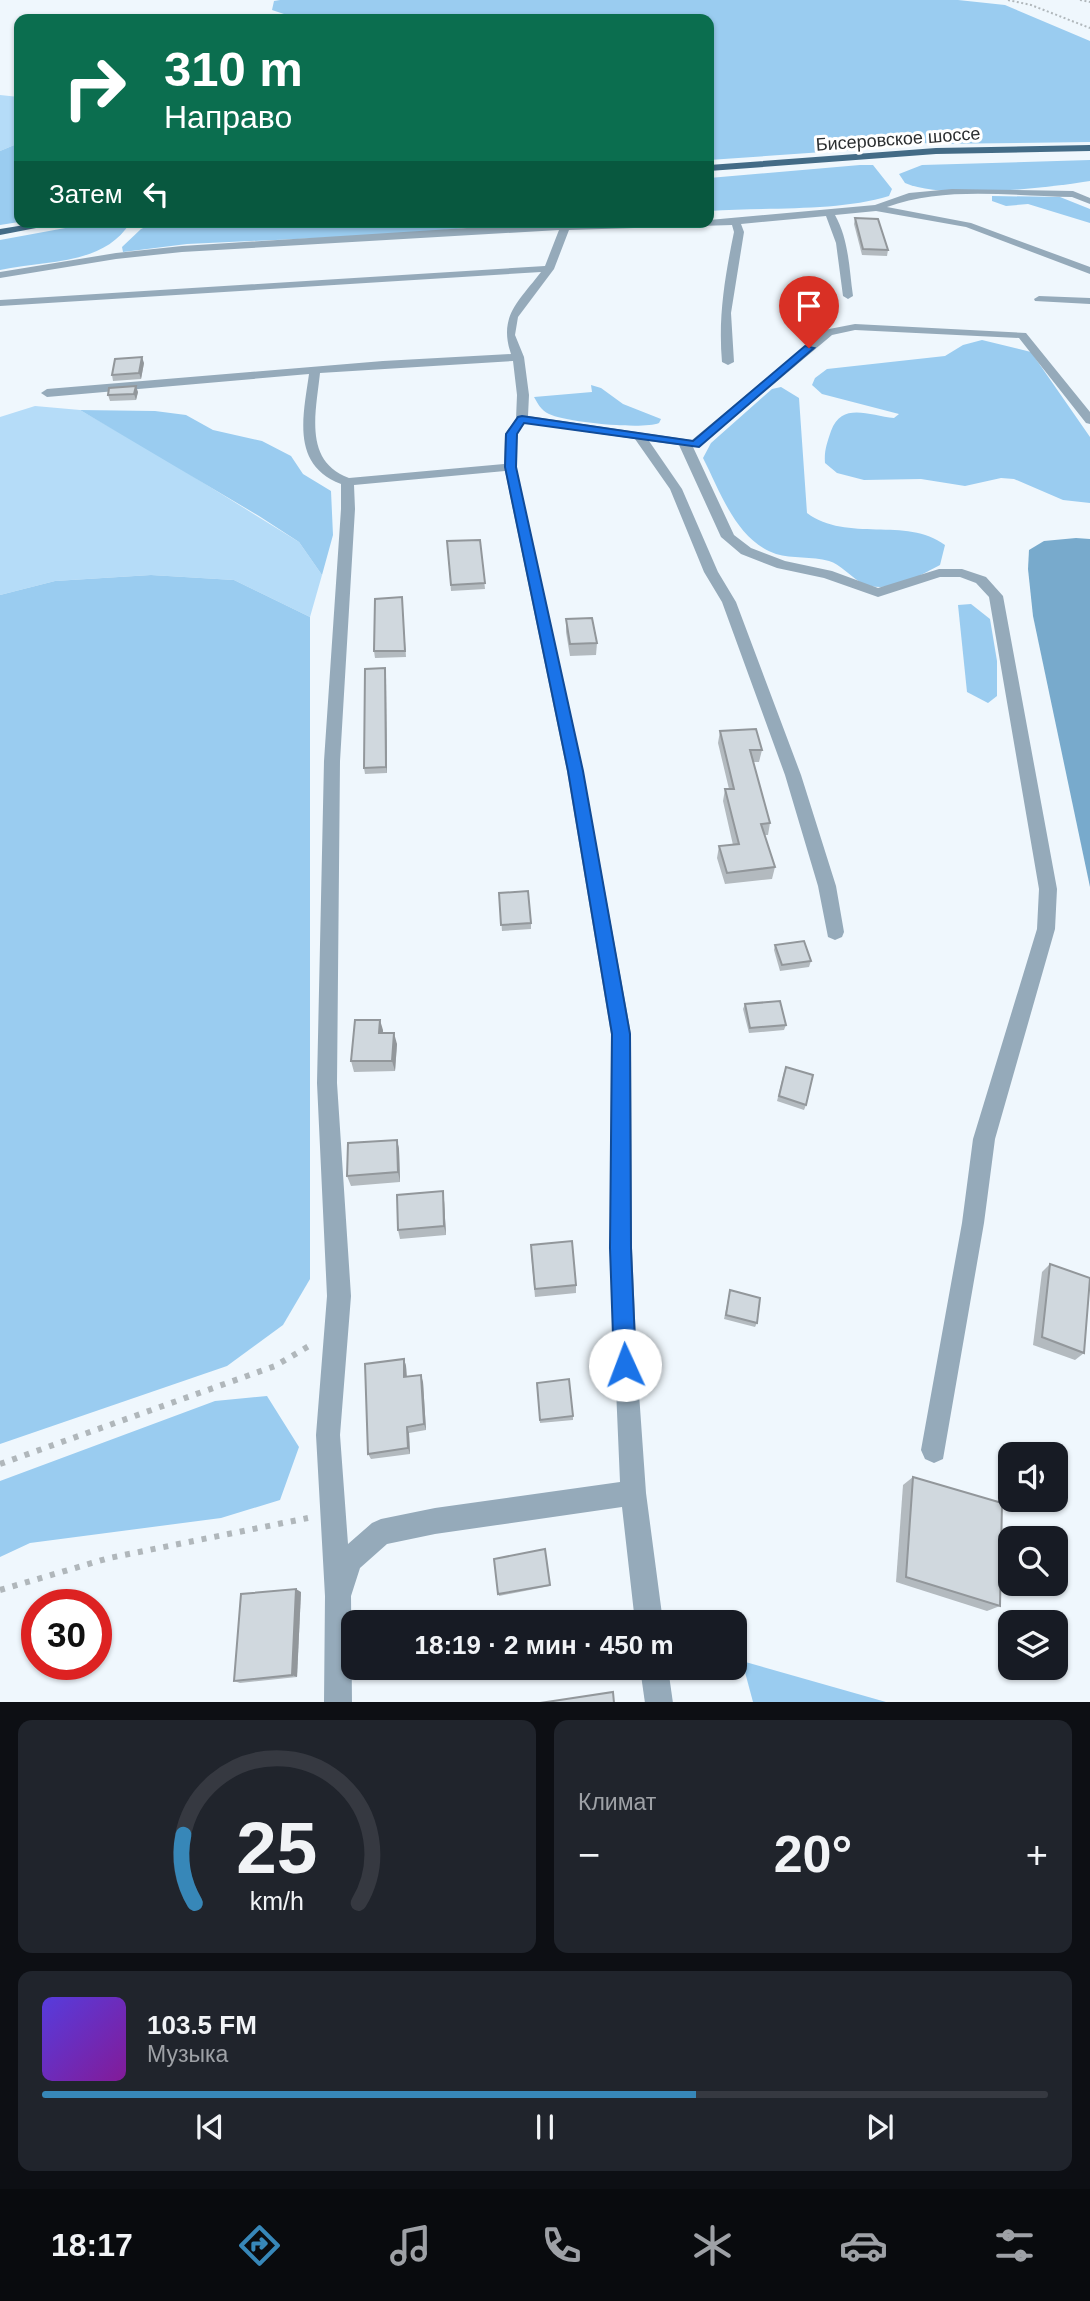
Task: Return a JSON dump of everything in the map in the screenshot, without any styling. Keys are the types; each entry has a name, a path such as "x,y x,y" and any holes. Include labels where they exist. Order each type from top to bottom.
{"main road":[{"name":"Бисеровское шоссе","path":"714,168 936,150 1090,148"},
{"path":"0,232 25,228"}],"street":[{"path":"714,222 830,214 876,208 909,196 952,192 1073,194 1090,201"},
{"path":"876,208 968,225 1090,271"},
{"path":"830,214 836,223 841,241 848,296"},
{"path":"728,362 724,335 725,302 738,232 736,222"},
{"path":"0,275 105,257 182,249 518,228"},
{"path":"565,228 550,269 513,317 510,335 517,357 523,395 522,419 511,434 510,467 575,771 621,1034 621,1248 633,1493 648,1610"},
{"path":"0,303 550,269"},
{"path":"1039,299 1090,301"},
{"path":"522,419 695,444 828,332 855,327 1022,335 1031,342 1090,420"},
{"path":"47,393 314,370 517,357"},
{"path":"314,370 309,435 316,462 327,474 347,482 510,467"},
{"path":"638,435 676,489 711,572 729,602 793,775 827,886 835,932"},
{"path":"685,444 728,537 746,551 782,565 827,574 878,593 939,573 961,573 981,580 996,596 1048,890 1046,929 984,1139 973,1223 934,1450"},
{"path":"338,1702 338,1596 328,1435 339,1296 327,1083 332,761 348,509 347,482"},
{"path":"338,1596 349,1560 382,1532 435,1521 633,1493"},
{"path":"656,1680 659,1702"}],"path":[{"path":"1008,0 1031,5 1090,28"},
{"path":"1080,0 1090,2"},
{"path":"0,1464 275,1366 305,1348 336,1336"},
{"path":"0,1590 109,1558 333,1513"}],"shaded area":[{"path":"958,0 1005,5 1090,41 1090,142 930,144 902,139 872,144 866,149 714,160 714,14 284,14 272,10 274,1"},
{"path":"0,95 14,96 14,145 0,151"},
{"path":"14,145 14,223 0,225 0,151"},
{"path":"1090,160 1090,181 996,191 944,191 922,188 905,183 899,174 922,165"},
{"path":"873,165 892,189 889,196 847,205 714,211 714,178"},
{"path":"992,196 1060,197 1090,209 1090,223 1028,204 1006,206 992,201"},
{"path":"65,228 126,228 105,247 89,254 0,270 0,240"},
{"path":"469,228 384,235 187,244 123,252 122,247 141,229"},
{"path":"982,340 1031,352 1090,437 1090,503 1063,500 1014,479 1001,478 965,486 921,479 864,480 837,473 825,463 825,451 831,431 842,416 858,412 894,418 899,414 822,394 812,385 815,378 827,369 945,356 963,345"},
{"path":"591,385 601,388 623,404 661,419 659,423 637,426 571,420 546,412 534,397 592,392"},
{"path":"781,387 799,398 807,513 840,527 913,532 930,537 945,545 940,565 891,586 870,586 829,561 776,554 750,538 740,527 723,500 703,458 711,443 772,389"},
{"path":"35,406 80,410 299,542 322,575 310,617 234,580 151,575 55,581 0,595 0,417"},
{"path":"80,410 155,411 186,415 213,430 262,441 291,456 303,474 331,491 333,535 322,575 299,542"},
{"path":"1090,539 1090,887 1033,616 1028,569 1029,550 1044,541"},
{"path":"151,575 234,580 310,617 310,1279 283,1325 227,1366 0,1444 0,595 55,581"},
{"path":"971,604 990,619 997,661 997,696 988,703 967,692 958,605"},
{"path":"267,1396 299,1447 280,1500 221,1518 30,1543 0,1557 0,1481 215,1401"},
{"path":"747,1662 886,1702 753,1702 747,1680"}],"building":[{"path":"855,218 878,219 888,250 863,249"},
{"path":"142,357 139,373 112,375 115,359"},
{"path":"136,386 134,394 108,395 109,388"},
{"path":"480,540 485,583 451,585 447,541"},
{"path":"402,597 405,651 374,651 375,599"},
{"path":"592,618 597,643 570,644 566,619"},
{"path":"385,668 386,767 364,768 365,669"},
{"path":"756,729 762,750 750,750 770,823 761,824 775,867 727,873 719,846 739,844 725,789 734,789 720,731"},
{"path":"528,891 531,923 501,925 499,893"},
{"path":"804,941 811,961 782,965 775,945"},
{"path":"780,1001 786,1025 750,1028 745,1004"},
{"path":"355,1020 380,1020 379,1033 394,1033 392,1061 351,1061"},
{"path":"786,1067 813,1075 806,1105 779,1096"},
{"path":"397,1140 398,1172 347,1176 348,1143"},
{"path":"443,1191 444,1226 398,1230 397,1195"},
{"path":"572,1241 576,1285 535,1289 531,1245"},
{"path":"1050,1264 1090,1278 1084,1353 1042,1337"},
{"path":"730,1290 760,1298 757,1323 726,1315"},
{"path":"404,1359 404,1377 421,1375 424,1424 407,1427 408,1448 368,1454 365,1364"},
{"path":"569,1379 573,1416 540,1420 537,1383"},
{"path":"913,1477 998,1502 998,1512 1002,1512 1002,1526 998,1526 1000,1606 906,1577"},
{"path":"545,1549 550,1585 498,1594 494,1559"},
{"path":"296,1589 292,1675 234,1681 241,1594"},
{"path":"613,1692 614,1702 547,1702"}],"route":[{"path":"625,1365 621,1248 621,1034 575,771 510,467 511,434 522,419 695,444 809,348"}]}
